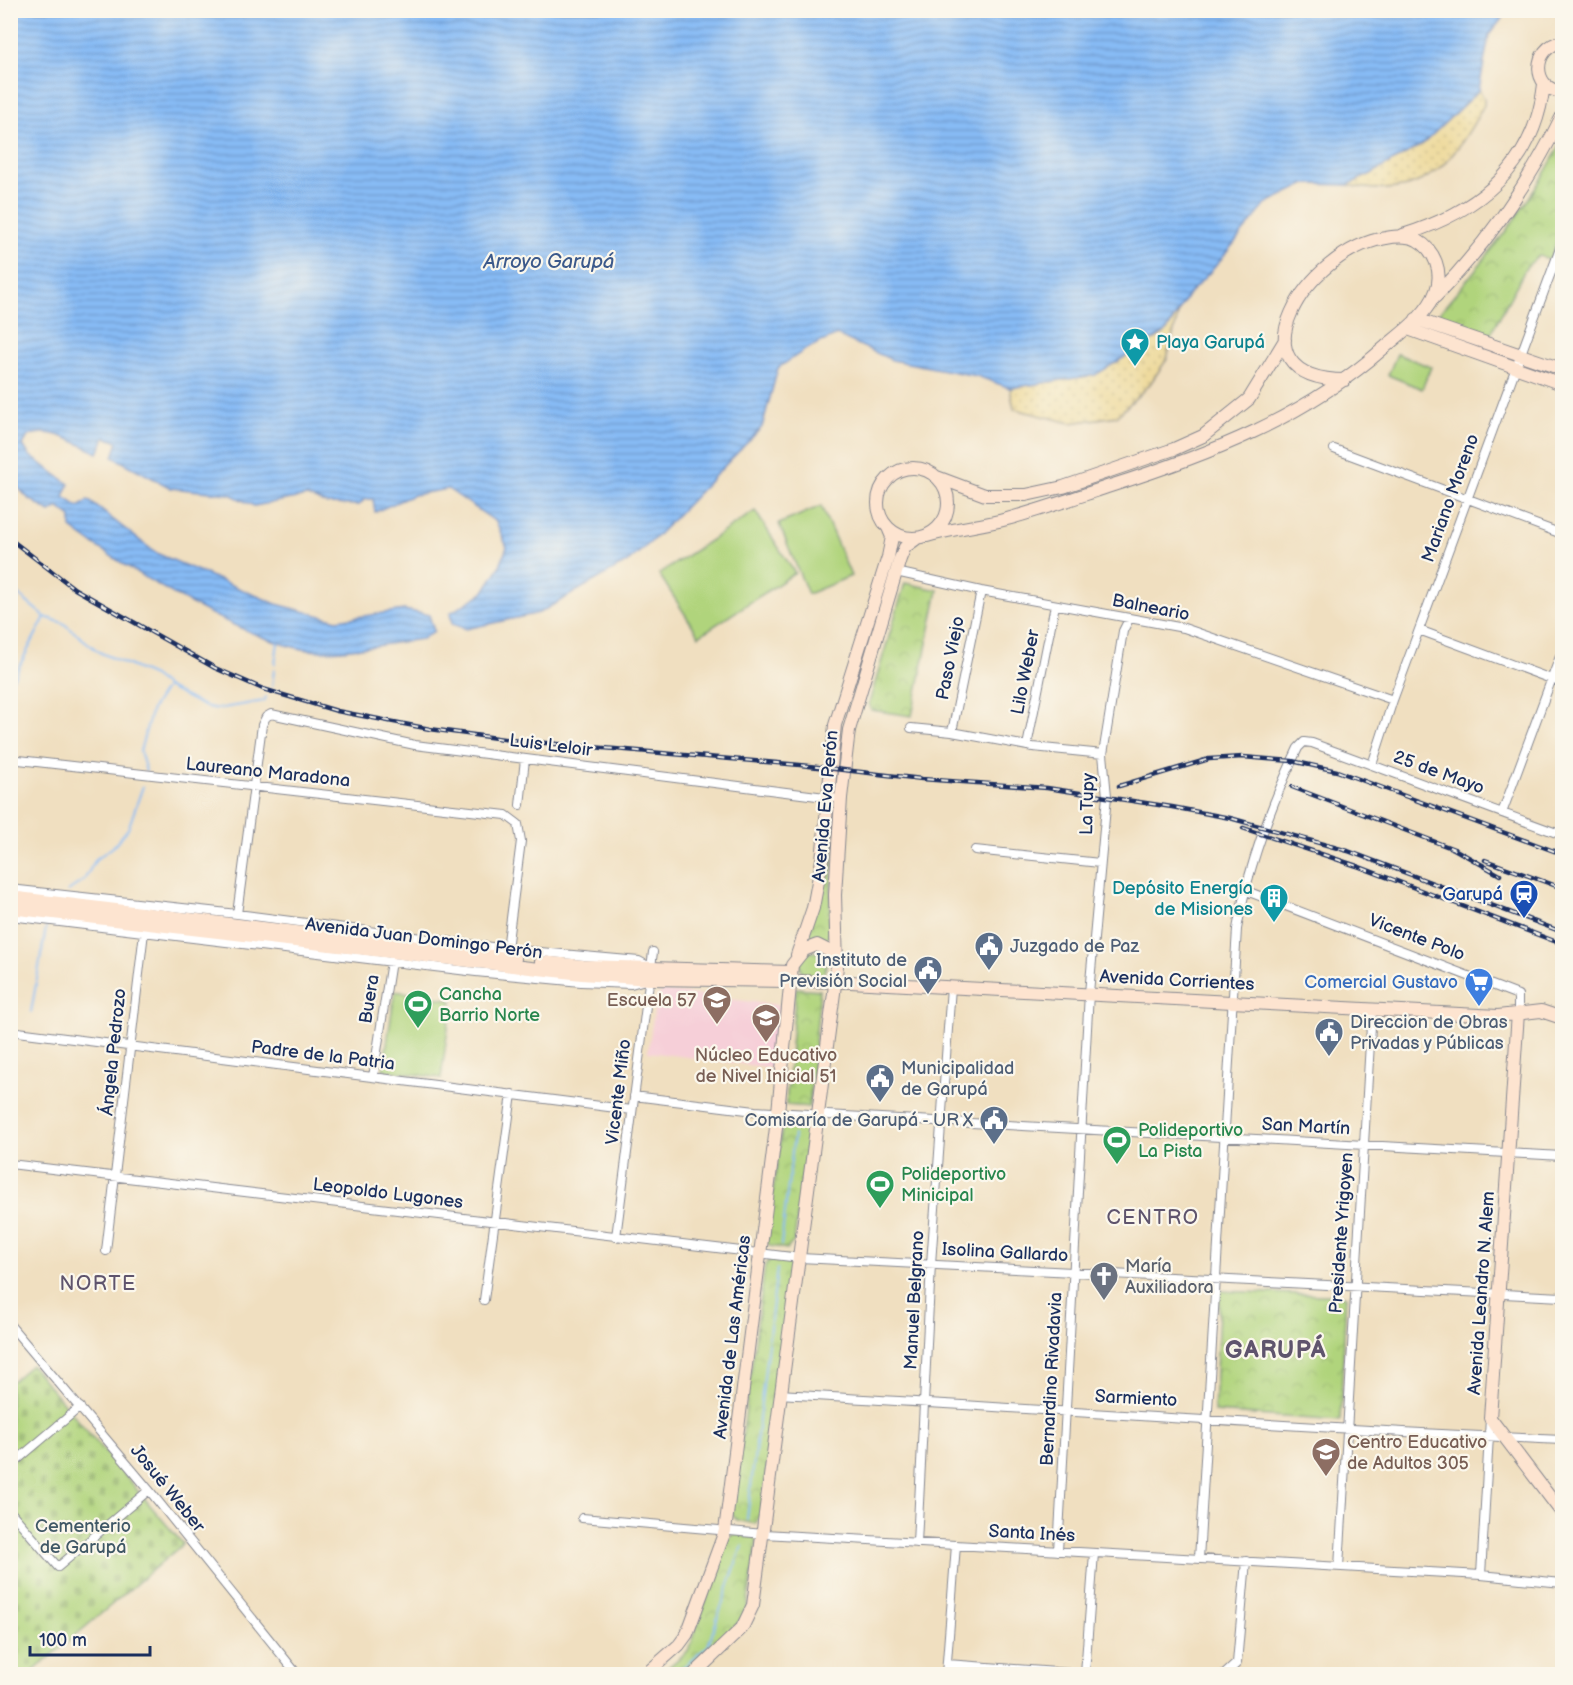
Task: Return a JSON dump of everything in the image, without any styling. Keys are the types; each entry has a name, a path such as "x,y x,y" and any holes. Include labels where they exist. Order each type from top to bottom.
{"main road":[{"path":"1563,42 1548,47 1539,60 1538,68 1544,84 1542,101 1522,150 1486,195 1458,213 1402,236 1354,247 1326,265 1298,298 1289,320 1285,340 1249,399 1230,416 1188,444 1064,487 1026,495 986,495 937,477 928,471 907,468 888,478 881,487 878,510 890,530 904,538 921,537 1013,517 1180,464 1283,418 1345,380 1412,324 1462,270 1486,238 1539,159 1563,116"},
{"path":"1544,84 1551,89 1563,92"},
{"path":"1402,236 1418,241 1435,259 1440,278 1432,300"},
{"path":"1412,324 1521,354 1563,369"},
{"path":"1412,324 1563,384"},
{"path":"1285,340 1293,364 1302,372 1319,379 1345,380"},
{"path":"921,537 942,522 948,504 945,489 937,477"},
{"name":"Avenida Eva Perón","path":"835,983 837,962 835,798 838,711 888,557 892,537 890,530"},
{"name":"Avenida Eva Perón","path":"792,977 813,908 853,714 905,547 921,537"},
{"name":"Avenida Juan Domingo Perón","path":"10,897 506,958 650,973"},
{"name":"Avenida Juan Domingo Perón","path":"10,908 505,967 792,977 835,983"},
{"path":"797,956 811,946 817,945 829,951 837,962"},
{"name":"Avenida de Las Américas","path":"646,1674 679,1645 687,1634 725,1531 761,1254 792,977"},
{"path":"694,1674 742,1628 749,1618 764,1534 780,1394 835,983"},
{"name":"Avenida Corrientes","path":"835,983 1089,993 1498,1016 1518,1013"},
{"path":"1518,1013 1541,1011 1563,1018"},
{"name":"Avenida Leandro N. Alem","path":"1490,1419 1518,1013"},
{"path":"1490,1419 1563,1513"}],"street":[{"name":"Mariano Moreno","path":"1372,765 1393,700 1563,243"},
{"path":"1334,449 1563,534"},
{"name":"Balneario","path":"896,572 981,591 1184,628 1393,700"},
{"name":"Paso Viejo","path":"952,732 981,591"},
{"name":"Lilo Weber","path":"1027,746 1055,605"},
{"name":"La Tupy","path":"1089,993 1107,796 1103,754 1123,631 1129,619"},
{"path":"1419,630 1563,683"},
{"path":"1502,813 1563,651"},
{"name":"Luis Leloir","path":"254,786 262,725 266,717 271,714 415,744 835,798"},
{"path":"911,728 952,732 1027,746 1103,754"},
{"name":"25 de Mayo","path":"1244,890 1292,761 1304,741 1563,835"},
{"name":"Laureano Maradona","path":"10,759 506,815 518,824 521,841 507,949"},
{"path":"520,805 525,759"},
{"path":"237,914 254,786"},
{"path":"975,850 1100,863"},
{"path":"10,889 237,914 507,949 639,961 650,973 631,984 581,982 10,916"},
{"path":"1199,1559 1230,1001 1237,928 1244,890"},
{"name":"Vicente Polo","path":"1244,890 1518,995 1518,1013"},
{"name":"Ángela Pedrozo","path":"106,1251 117,1177 129,1047 144,932"},
{"name":"Vicente Miño","path":"616,1237 653,952"},
{"name":"Buera","path":"373,1077 391,961"},
{"name":"Manuel Belgrano","path":"917,1543 932,1264 951,987"},
{"name":"Bernardino Rivadavia","path":"1058,1551 1089,993"},
{"name":"Presidente Yrigoyen","path":"1339,1567 1372,1010"},
{"name":"Padre de la Patria","path":"10,1031 632,1110"},
{"path":"484,1300 512,1094"},
{"path":"634,1096 778,1112"},
{"name":"San Martín","path":"778,1112 1563,1156"},
{"name":"Leopoldo Lugones","path":"10,1164 761,1254"},
{"name":"Isolina Gallardo","path":"761,1254 1074,1273 1563,1297"},
{"name":"Josué Weber","path":"10,1325 149,1490 297,1674"},
{"name":"Sarmiento","path":"780,1394 1207,1419 1347,1430 1563,1440"},
{"path":"10,1466 80,1407"},
{"name":"Avenida Leandro N. Alem","path":"1481,1575 1490,1419"},
{"path":"10,1511 58,1567 149,1490"},
{"name":"Santa Inés","path":"582,1518 764,1534 1481,1575 1563,1583"},
{"path":"946,1674 956,1545"},
{"path":"947,1664 1085,1674 1094,1553"},
{"path":"1225,1674 1237,1663 1246,1561"}],"shaded area":[{"path":"663,991 779,1005 772,1068 648,1052 656,997"}],"green space":[{"path":"1562,141 1562,227 1550,259 1539,256 1527,266 1489,337 1435,318 1520,211"},
{"path":"1397,354 1431,367 1422,389 1388,375"},
{"path":"821,506 851,576 808,594 779,524"},
{"path":"755,511 795,573 699,636 659,574"},
{"path":"905,583 938,590 912,716 871,710 869,703"},
{"path":"833,818 835,820 828,946 807,943 830,820"},
{"path":"813,952 822,956 826,965 822,974 813,978 804,974 800,965 804,956"},
{"path":"796,988 820,990 809,1107 786,1105"},
{"name":"Cancha Barrio Norte","path":"395,991 452,1000 441,1078 383,1070"},
{"path":"790,1118 805,1119 809,1125 794,1241 787,1249 770,1246 766,1241 783,1122"},
{"path":"771,1257 787,1257 792,1266 761,1514 755,1524 737,1520 732,1515 765,1265"},
{"path":"1220,1291 1346,1296 1340,1421 1214,1412"},
{"name":"Cementerio de Garupá","path":"31,1365 183,1544 30,1674 11,1674 10,1383"},
{"path":"733,1534 754,1537 757,1542 746,1613 724,1640 688,1674 660,1674 689,1650 727,1539"}],"sand":[{"path":"1479,90 1484,98 1484,105 1459,146 1431,175 1415,183 1396,188 1373,189 1347,185 1423,144"},
{"name":"Playa Garupá","path":"1179,311 1167,359 1150,384 1117,416 1071,423 1014,409 1010,388 1095,375 1166,332"}],"water":[{"name":"Arroyo Garupá","path":"11,10 1508,11 1489,35 1479,90 1423,144 1347,185 1306,184 1267,203 1213,269 1188,295 1166,332 1095,375 1010,388 977,376 892,360 837,335 808,348 778,368 762,427 653,540 629,561 539,613 466,629 452,624 450,613 483,593 499,568 507,547 496,522 448,489 413,495 375,512 373,499 365,499 359,505 327,504 307,496 254,506 230,494 171,488 113,457 118,442 105,437 98,453 54,434 37,433 28,436 23,445 29,455 69,484 64,497 79,507 88,500 156,553 276,604 337,620 404,610 429,615 434,631 422,639 322,651 295,647 263,637 192,604 123,564 71,528 71,517 58,507 50,512 28,498 11,480"}],"waterway":[{"path":"10,588 45,617 63,623 99,652 153,676 166,686"},
{"path":"10,684 45,617"},
{"path":"275,664 278,642"},
{"path":"272,687 274,670"},
{"path":"146,771 140,751 152,709 166,687 204,706 217,709 264,701 266,697"},
{"path":"68,891 84,880 96,859 113,847 128,829 143,786"},
{"path":"31,1012 46,928"},
{"path":"781,1245 794,1135"},
{"path":"747,1519 777,1269"},
{"path":"675,1674 708,1646 742,1546"}],"railway":[{"path":"10,539 75,589 215,668 263,689 337,711 430,729 511,740 800,765 922,779 1047,788 1172,807 1230,818 1348,851 1562,932"},
{"path":"1119,786 1209,759 1243,757 1292,761 1337,771 1562,854"},
{"path":"1292,787 1454,849 1500,875"},
{"path":"1243,828 1357,866 1562,944"},
{"path":"1485,860 1562,888"}],"place":[{"name":"Playa Garupá","path":"1135,368"},
{"name":"Garupá","path":"1524,920"},
{"name":"Depósito Energía de Misiones","path":"1274,924"},
{"name":"Juzgado de Paz","path":"989,972"},
{"name":"Instituto de Previsión Social","path":"928,996"},
{"name":"Comercial Gustavo","path":"1479,1008"},
{"name":"Escuela 57","path":"717,1026"},
{"name":"Cancha Barrio Norte","path":"418,1030"},
{"name":"Núcleo Educativo de Nivel Inicial 51","path":"766,1044"},
{"name":"Direccion de Obras Privadas y Públicas","path":"1329,1058"},
{"name":"Municipalidad de Garupá","path":"880,1104"},
{"name":"Comisaría de Garupá - UR X","path":"994,1146"},
{"name":"Polideportivo La Pista","path":"1117,1166"},
{"name":"Polideportivo Minicipal","path":"880,1210"},
{"name":"María Auxiliadora","path":"1104,1302"},
{"name":"Centro Educativo de Adultos 305","path":"1326,1478"}],"district":[{"name":"CENTRO","path":"1153,1217"},
{"name":"NORTE","path":"98,1283"},
{"name":"GARUPÁ","path":"1276,1350"}]}
